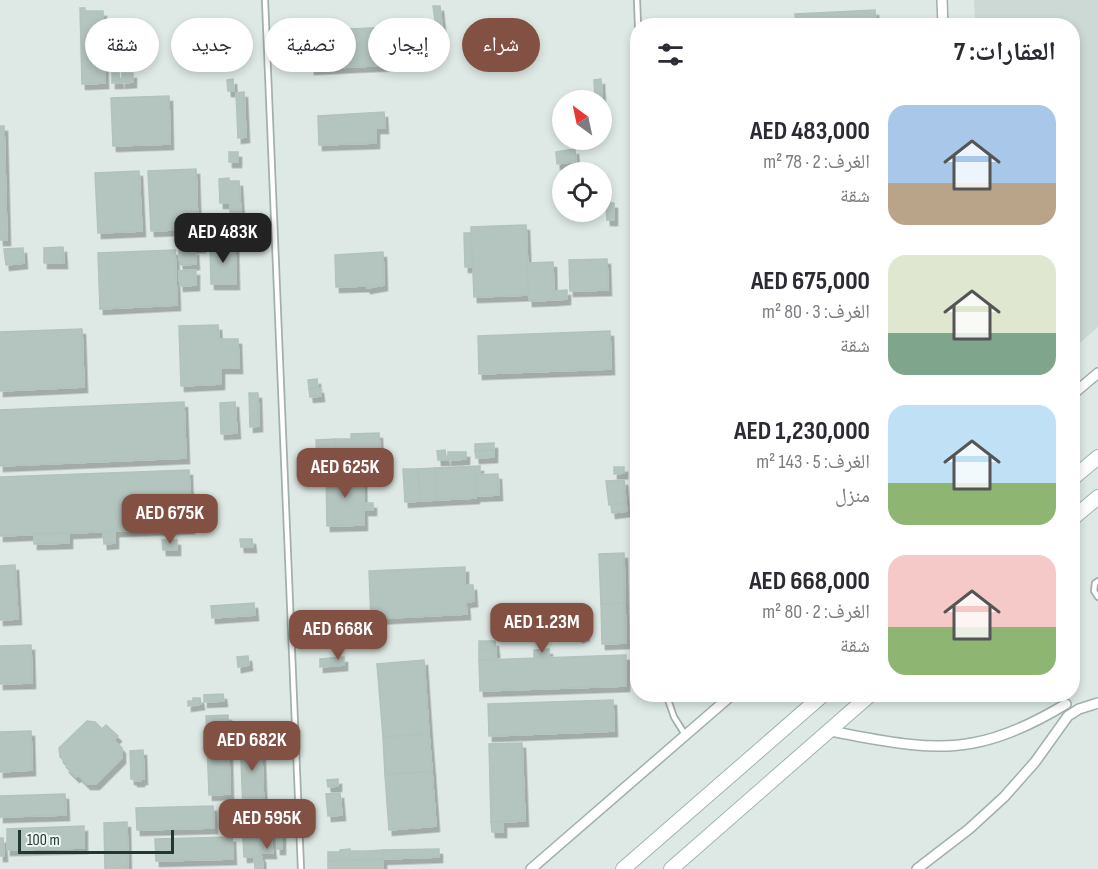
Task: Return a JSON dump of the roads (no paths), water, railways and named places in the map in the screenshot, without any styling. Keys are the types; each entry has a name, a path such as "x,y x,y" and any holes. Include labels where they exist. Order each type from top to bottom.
{"street":[{"path":"942,0 943,18"},
{"path":"1080,388 1098,373"},
{"path":"1080,474 1096,463"},
{"path":"1080,513 1097,500"},
{"path":"531,869 724,702"},
{"path":"623,869 815,702"},
{"path":"671,869 862,702"},
{"path":"917,869 969,829 1004,797 1035,762 1073,712 1084,706 1098,703"},
{"path":"830,730 906,743 963,745 1002,735 1066,704 1073,712"}],"lane":[{"path":"265,0 301,869"},
{"path":"637,0 638,18"},
{"path":"1098,581 1094,587 1098,597"},
{"path":"669,702 674,717 686,736"}]}
